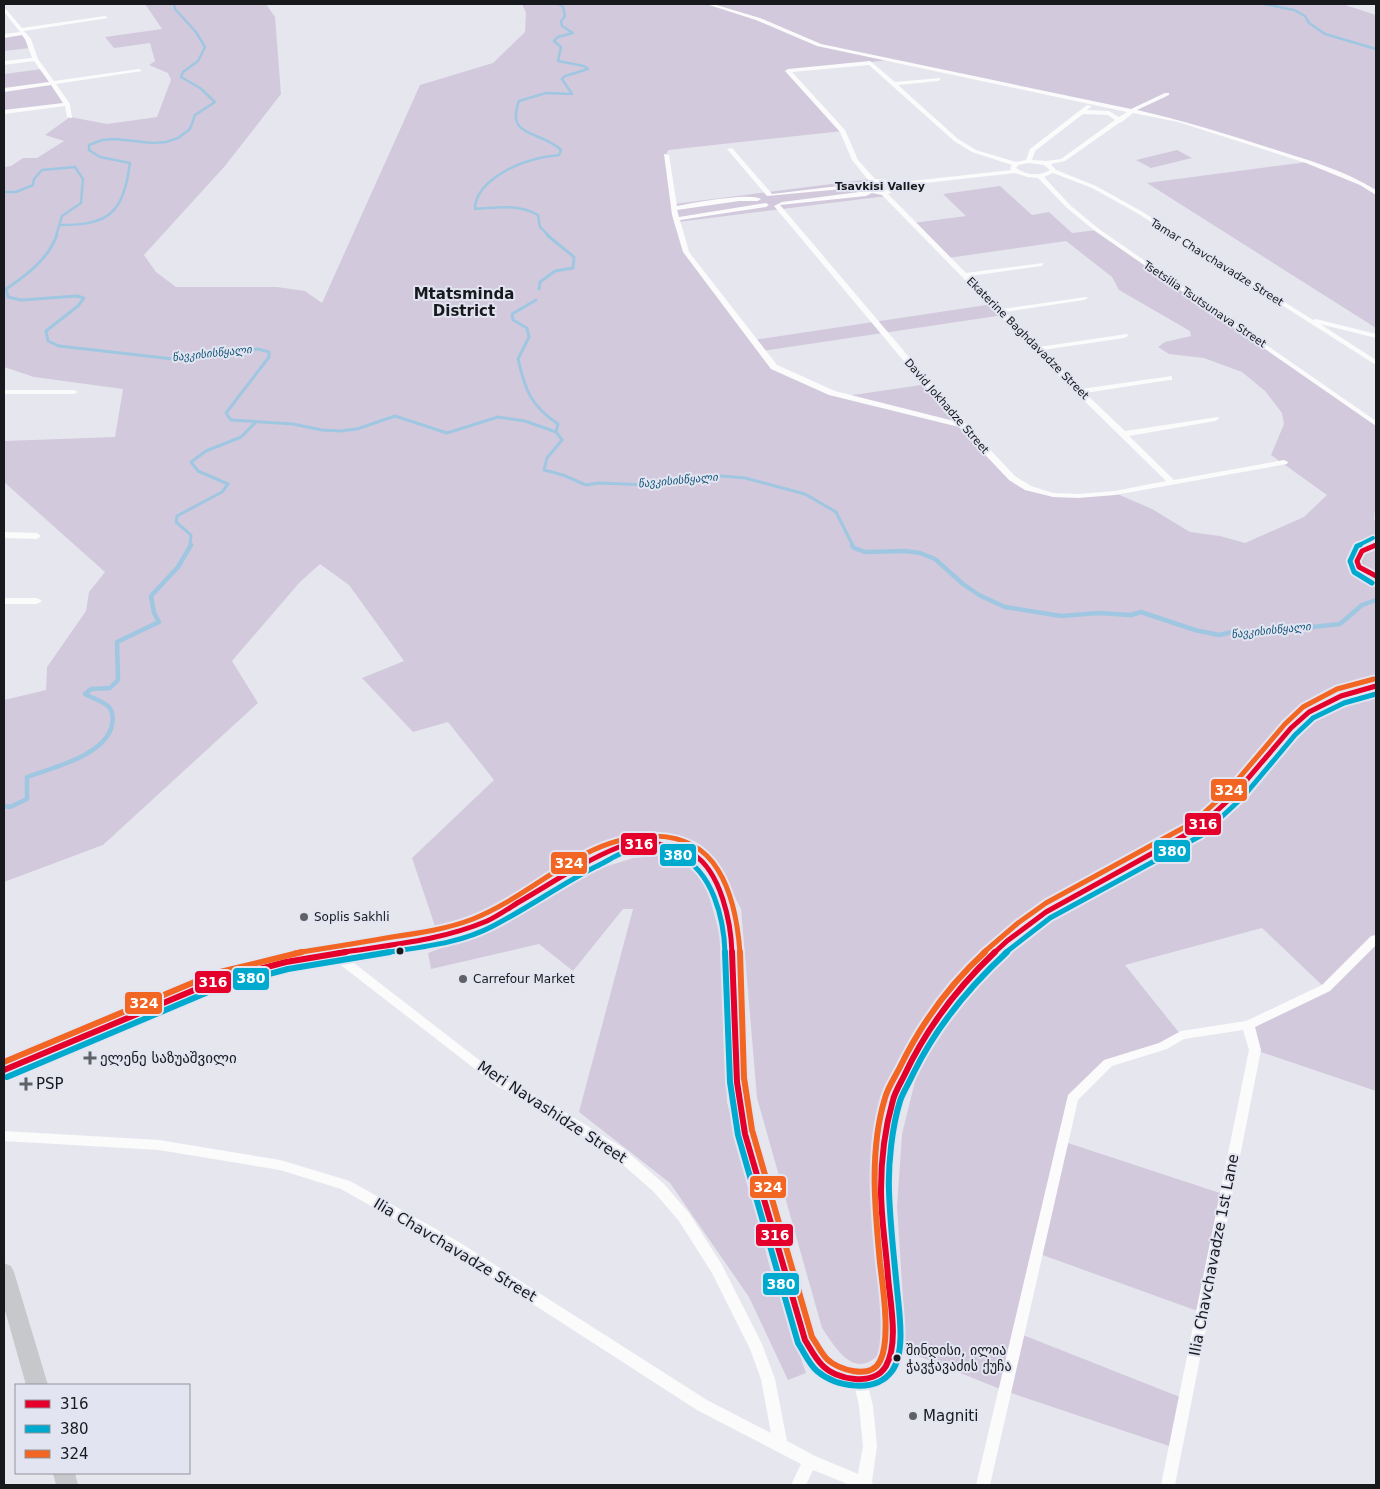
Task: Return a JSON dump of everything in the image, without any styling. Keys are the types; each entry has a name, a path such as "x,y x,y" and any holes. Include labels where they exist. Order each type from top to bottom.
{"main road":[{"path":"1376,545 1362,551 1357,561 1359,567 1376,576"},
{"path":"4,1070 218,980 286,962 439,937 464,930 489,920 576,868 621,846 652,842 681,848 694,855 712,875 725,905 732,940 737,1082 745,1134 805,1340 822,1365 835,1375 860,1378 874,1376 885,1368 892,1352 892,1324 881,1190 884,1151 893,1099 915,1052 932,1025 970,976 1007,941 1046,912 1198,828 1216,816 1282,738 1308,713 1337,696 1376,686"},
{"path":"4,1272 37,1384"}],"street":[{"path":"708,4 758,19 819,44 1179,121 1308,162 1362,184 1376,193"},
{"path":"4,9 23,32 33,48 35,58 51,84 67,104 70,117"},
{"path":"4,36 105,18"},
{"path":"4,20 11,19"},
{"path":"4,63 35,58"},
{"path":"873,181 856,160 843,131 788,71 870,63 956,140 974,150 1015,167 1026,175 1040,176 1053,172 1053,169 1046,163"},
{"path":"4,90 139,71"},
{"path":"893,84 938,79"},
{"path":"675,208 866,185 873,181 883,181 894,185 1015,167 1029,161 1046,163 1063,160 1133,110 1167,94"},
{"path":"4,112 67,104"},
{"path":"1029,161 1032,150 1089,106"},
{"path":"1081,112 1109,113 1120,121"},
{"path":"730,149 772,195"},
{"path":"666,156 676,219 686,252 774,368 832,392 962,425"},
{"name":"Tamar Chavchavadze Street","path":"1053,172 1094,187 1139,212 1376,363"},
{"name":"Tsetsilia Tsutsunava Street","path":"1040,176 1069,207 1097,230 1376,424"},
{"path":"866,185 866,188 872,191 884,193 894,189 894,185"},
{"path":"676,219 866,194 872,191"},
{"name":"Ekaterine Baghdavadze Street","path":"884,193 1080,392 1173,483"},
{"name":"David Jokhadze Street","path":"772,195 784,198 785,201 779,205 962,425 1012,478 1028,488 1053,495 1115,494 1284,462"},
{"path":"758,198 759,202 766,206"},
{"path":"965,275 1041,264"},
{"path":"1000,311 1084,298"},
{"path":"1308,319 1376,336"},
{"path":"1038,349 1124,336"},
{"path":"1080,392 1169,378"},
{"path":"4,392 74,392"},
{"path":"1124,434 1215,419"},
{"path":"4,536 37,536"},
{"path":"4,601 37,601"},
{"path":"983,1485 1072,1098 1108,1063 1163,1046 1181,1035 1248,1025 1326,988 1375,939"},
{"name":"Meri Navashidze Street","path":"334,954 501,1084 549,1108 618,1152 659,1188 684,1218 718,1269 757,1348 768,1379 780,1445"},
{"name":"Ilia Chavchavadze 1st Lane","path":"1168,1485 1255,1050 1248,1025"},
{"name":"Ilia Chavchavadze Street","path":"4,1136 159,1145 280,1165 345,1185 454,1246 702,1405 810,1461 865,1485"},
{"path":"860,1378 866,1406 870,1446 865,1485"},
{"path":"798,1485 810,1461"}],"shaded area":[{"path":"145,4 266,4 275,17 281,94 225,166 144,255 156,272 176,287 277,287 305,291 322,303 420,85 493,63 525,32 526,13 522,4 1342,4 1376,15 1376,328 1147,183 1307,162 1179,121 889,60 788,71 843,131 668,150 666,155 674,204 871,179 868,183 887,196 678,222 686,252 753,340 993,304 1004,315 762,351 774,368 846,396 928,384 1012,478 1028,488 1053,495 1115,493 1152,509 1190,532 1220,536 1245,543 1304,517 1327,495 1271,455 1284,424 1282,413 1265,391 1242,372 1204,358 1169,354 1158,347 1165,342 1191,336 1190,331 1119,290 1112,277 1066,241 948,258 913,223 966,216 943,194 1000,186 1032,215 1049,212 1072,233 1097,230 1376,424 1376,501 1374,519 1376,522 1376,1091 1255,1050 1248,1025 1325,988 1262,928 1125,965 1181,1035 1108,1063 1072,1098 1062,1141 1226,1195 1203,1313 1037,1253 1018,1333 1185,1399 1175,1448 1005,1391 901,1349 905,1330 897,1207 902,1134 916,1077 934,1036 976,979 1013,942 1049,914 1191,827 1033,912 967,967 913,1051 889,1102 885,1348 875,1358 866,1363 858,1364 842,1355 822,1328 757,1098 741,909 716,861 698,846 674,838 639,834 604,845 474,922 437,932 412,858 494,780 448,722 413,732 362,678 404,661 349,585 320,564 300,582 232,661 258,703 103,845 4,882 4,700 46,690 47,667 86,611 89,592 105,572 4,482 4,441 115,437 123,389 34,377 4,367 4,167 11,166 23,158 37,158 64,141 45,135 70,117 107,124 157,117 171,80 168,73 149,65 155,61 150,43 114,48 105,37 162,29"},
{"path":"22,34 30,48 4,51 4,37"},
{"path":"42,69 67,104 4,112 4,74"},
{"path":"1177,150 1192,158 1151,168 1136,160"},
{"path":"672,855 691,862 705,881 721,939 727,1102 769,1264 806,1373 788,1380 749,1297 670,1183 579,1112 633,909 623,909 573,971 539,944 431,969 428,953 481,933 595,870 633,858"}],"waterway":[{"path":"60,225 102,219 118,205 123,194 130,163 100,157 89,150 89,145 102,140 115,139 153,143 166,142 178,138 190,129 195,115 215,102 200,88 181,77 183,72 198,61 205,47 196,32 175,9 174,4"},
{"path":"549,236 540,227 538,215 530,211 507,207 475,209 481,192 495,177 523,163 559,155 561,150 553,144 521,128 517,122 516,113 519,101 546,93 572,94 562,79 565,76 588,69 584,66 558,61 561,47 554,41 558,37 573,33 562,26 561,21 565,16 563,7 559,4"},
{"path":"1264,4 1294,10 1305,16 1309,23 1325,34 1376,49"},
{"name":"წავკისისწყალი","path":"4,192 16,192 33,185 34,179 42,170 75,167 83,179 81,203 62,216 56,236"},
{"name":"წავკისისწყალი","path":"57,235 42,259 22,278 6,289 8,297 21,300 77,296 84,298 78,306 46,331 48,341 59,346 173,359 214,356 258,349 269,352 269,357 226,413 231,420 293,424 322,430 340,431 357,429 395,416 447,433 498,417 525,421 556,432"},
{"path":"539,289 540,282 555,271 573,268 574,257 547,235"},
{"path":"536,300 512,314 513,320 527,328 529,337 518,359 523,380 530,396 541,411 558,424 556,432"},
{"path":"190,546 191,535 176,522 177,516 222,492 228,484 198,471 191,462 206,451 241,437 255,423"},
{"name":"წავკისისწყალი","path":"556,432 562,440 547,458 544,470 563,475 586,485 599,483 649,485 722,476 745,478 805,494 836,512 853,546"},
{"path":"4,806 10,807 27,799 27,777 77,759 100,745 108,735 112,725 109,707 85,694 91,689 110,688 118,680 117,642 159,622 154,613 151,596 178,567 191,545"},
{"name":"წავკისისწყალი","path":"852,545 854,548 865,552 905,551 920,553 935,559 963,584 979,595 1005,607 1061,616 1098,613 1131,615 1141,612 1195,630 1219,635 1237,631 1257,633 1340,624 1362,605 1376,600"}],"transit line":[{"name":"380","path":"1372,583 1354,572 1350,561 1357,546 1373,538"},
{"name":"316","path":"1376,545 1362,551 1357,561 1359,567 1376,576"},
{"name":"324","path":"4,1062 216,973 285,955 437,930 468,921 506,902 586,853 607,844 628,838 650,835 660,835 680,840 705,855 718,870 728,891 735,916 743,1000 744,1078 748,1111 758,1156 812,1337 827,1359 838,1367 854,1371 869,1370 880,1362 885,1336 875,1191 877,1144 882,1113 885,1098 911,1045 941,1000 977,959 1018,923 1040,907 1194,822 1203,815 1236,782 1296,712 1319,697 1337,689 1374,679"},
{"name":"316","path":"4,1070 218,980 286,962 439,937 464,930 489,920 576,868 621,846 652,842 681,848 694,855 704,864 712,875 725,905 732,940 737,1082 745,1134 805,1340 822,1365 835,1375 860,1379 874,1376 885,1368 892,1352 892,1324 881,1190 884,1151 893,1099 915,1052 932,1025 970,976 1007,941 1046,912 1198,828 1233,796 1291,728 1309,712 1341,696 1376,686"},
{"name":"380","path":"7,1077 220,987 288,969 440,944 467,937 492,927 580,875 623,853 652,850 678,855 698,869 705,879 718,907 725,941 730,1082 738,1135 798,1343 816,1370 833,1382 862,1386 877,1383 892,1371 899,1354 900,1324 889,1190 891,1152 900,1101 922,1056 938,1029 976,981 1012,947 1050,918 1202,835 1243,797 1295,735 1313,718 1344,703 1376,694"}],"place":[{"name":"Soplis Sakhli","path":"304,917"},
{"name":"Carrefour Market","path":"463,979"},
{"name":"ელენე საზუაშვილი","path":"90,1058"},
{"name":"PSP","path":"26,1084"},
{"name":"შინდისი, ილია ჭავჭავაძის ქუჩა","path":"897,1358"},
{"name":"Magniti","path":"913,1416"}],"district":[{"name":"Tsavkisi Valley","path":"880,186"},
{"name":"Mtatsminda District","path":"464,302"}]}
